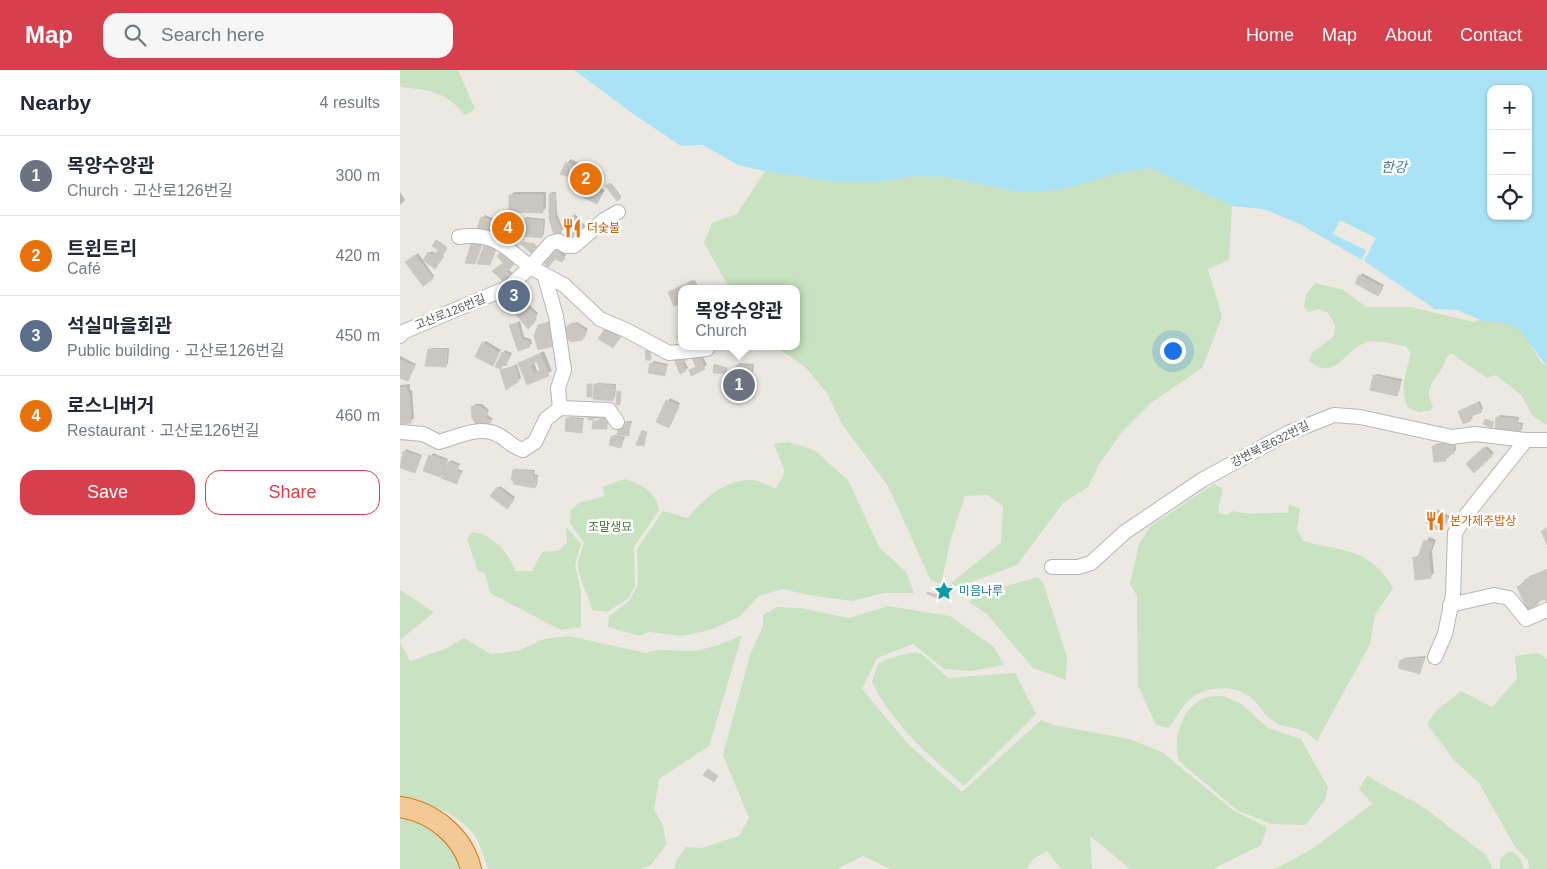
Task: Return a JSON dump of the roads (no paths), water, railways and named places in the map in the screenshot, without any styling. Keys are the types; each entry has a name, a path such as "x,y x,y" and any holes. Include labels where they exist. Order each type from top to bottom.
{"highway":[{"path":"400,807 426,814 454,835 463,848 471,869"}],"street":[{"name":"고산로126번길","path":"400,336 403,332 509,287 551,243 558,241 566,246 574,246 604,220 618,212"},
{"path":"458,237 476,235 494,239 530,267 564,285 600,319 626,330 668,353 697,350"},
{"path":"544,274 556,316 564,370 558,388 560,408"},
{"path":"400,432 423,434 439,442 471,432 486,430 499,435 513,447 523,450 535,442 546,419 560,408 609,410 617,422"},
{"name":"강변북로632번길","path":"1052,567 1078,567 1091,563 1125,532 1202,480 1288,432 1326,417 1340,415 1360,417 1452,437 1475,434 1526,440 1547,440"},
{"path":"1436,657 1445,634 1455,573 1455,533 1467,514 1526,440"},
{"path":"1450,605 1494,595 1509,598 1526,619 1547,610"}],"water":[{"name":"한강","path":"574,70 1547,70 1547,367 1519,329 1501,322 1483,321 1457,310 1435,309 1364,261 1298,223 1263,209 1232,206 1151,168 1122,172 1063,189 1019,192 946,177 917,176 876,182 836,182 738,165 703,145 681,146"}],"place":[{"name":"트윈트리","path":"586,179"},
{"name":"로스니버거","path":"508,228"},
{"name":"더숯불","path":"572,228"},
{"name":"석실마을회관","path":"514,296"},
{"name":"목양수양관","path":"739,385"},
{"name":"본가제주밥상","path":"1435,521"},
{"name":"미음나루","path":"944,591"}],"park label":[{"name":"조말생묘","path":"610,527"}]}
